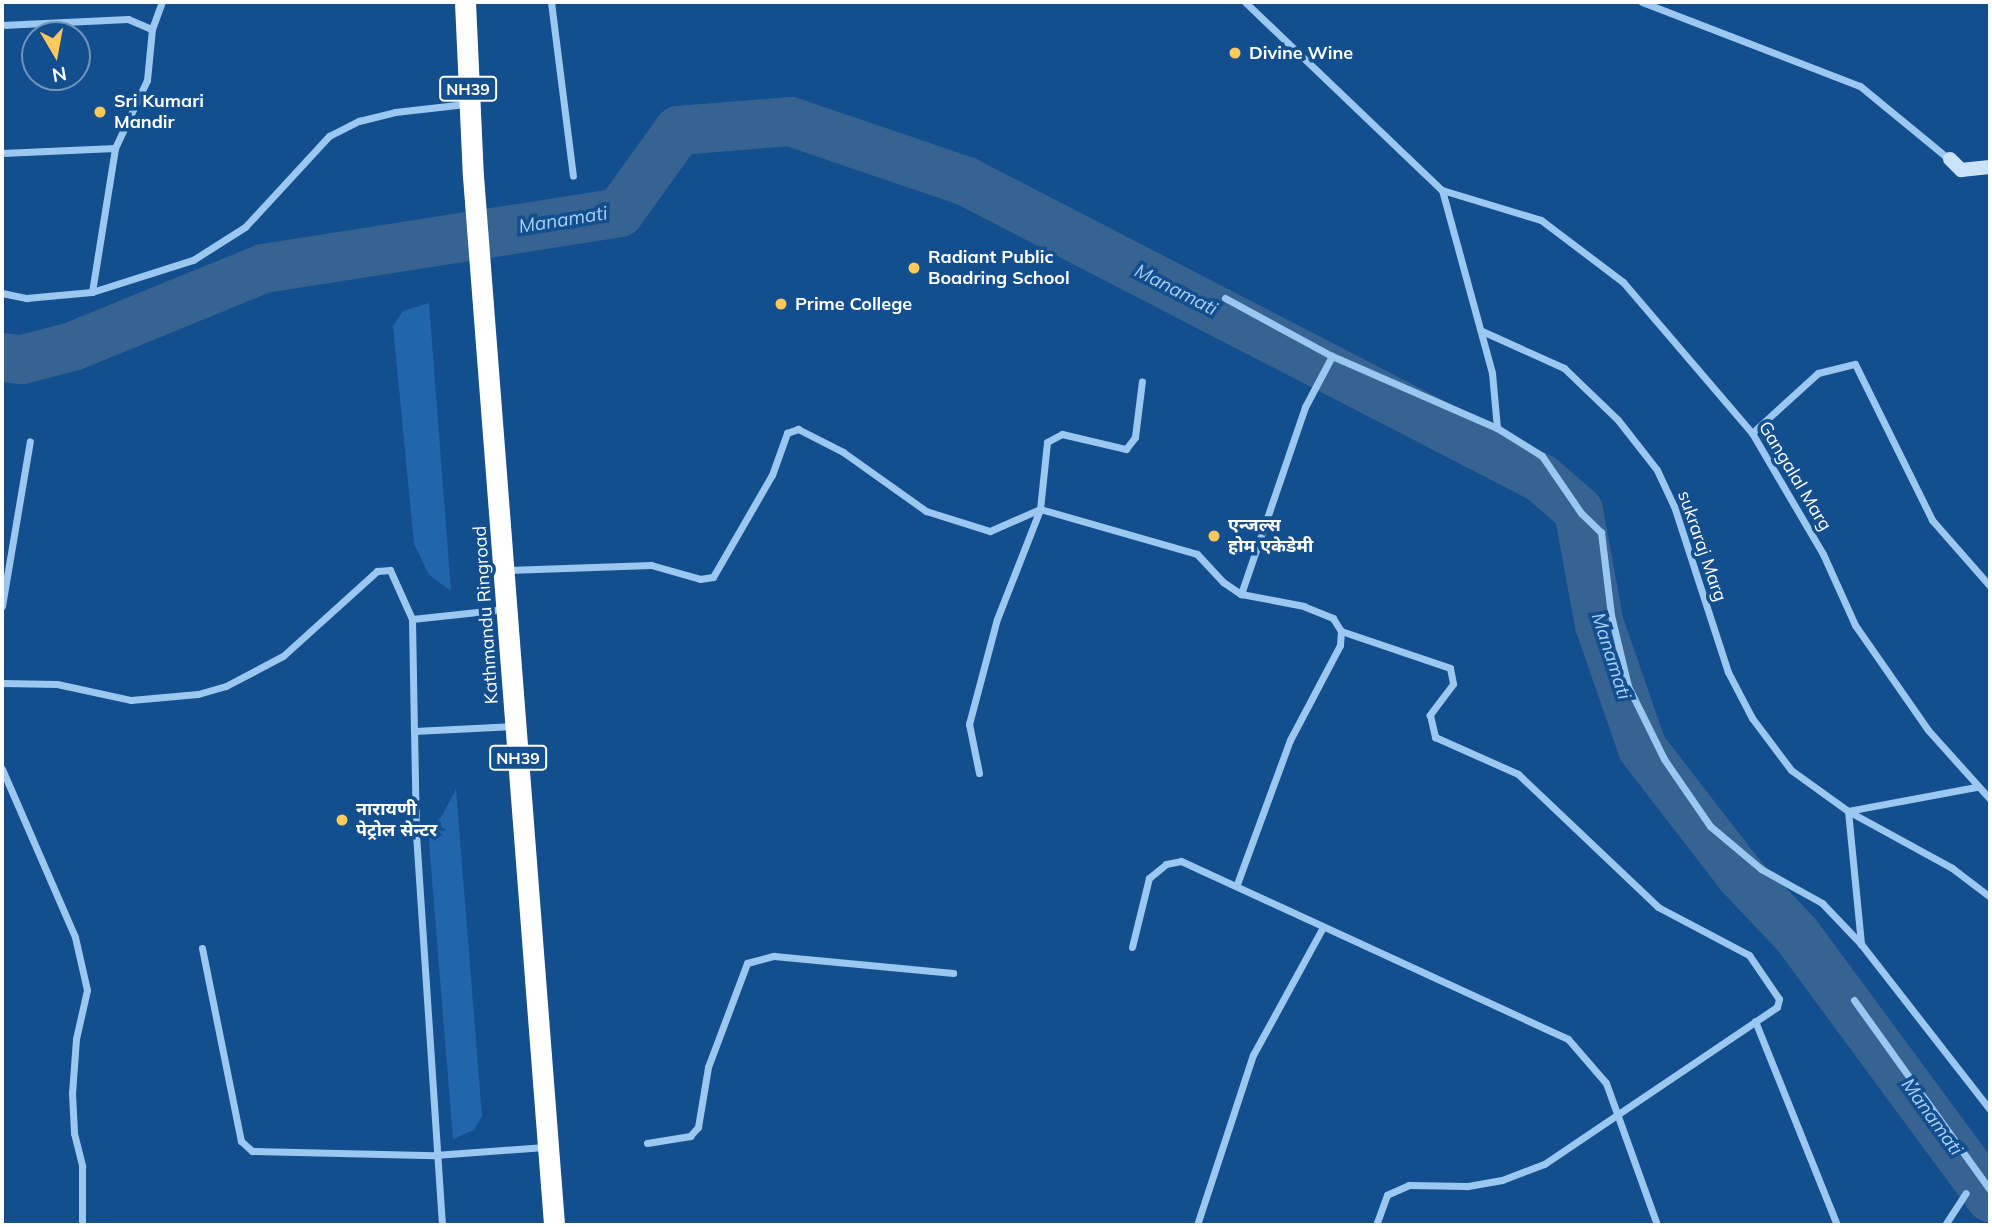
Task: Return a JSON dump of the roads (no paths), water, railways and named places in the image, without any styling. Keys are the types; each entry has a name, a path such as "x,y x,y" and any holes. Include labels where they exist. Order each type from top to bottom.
{"highway":[{"name":"Kathmandu Ringroad","path":"465,2 473,176 507,570 515,726 554,1225"}],"street":[{"path":"92,292 115,148 146,80 152,29 162,2"},
{"path":"551,2 573,176"},
{"path":"1245,2 1442,190 1482,331 1497,428"},
{"path":"1642,2 1860,86 1961,170 1990,167"},
{"path":"2,25 128,19 152,29"},
{"path":"2,293 26,298 92,292 194,260 245,227 329,136 359,121 469,104"},
{"path":"2,153 115,148"},
{"name":"Gangalal Marg","path":"1442,190 1541,219 1623,282 1752,432 1823,554 1855,625 1928,730 1976,787 1990,799"},
{"path":"1225,298 1332,356 1497,428 1542,456 1581,513 1601,532 1611,615 1628,685 1664,759 1710,826 1761,869 1822,903 1861,944 1990,1110"},
{"name":"sukraraj Marg","path":"1482,331 1564,369 1618,420 1657,470 1674,506 1728,672 1752,718 1791,770 1848,811"},
{"path":"1241,594 1305,407 1332,356"},
{"path":"1752,432 1818,373 1855,364 1932,520 1990,586"},
{"path":"979,773 969,724 997,619 1040,509 1047,442 1062,434 1126,449 1135,436 1142,381"},
{"path":"507,570 651,565 700,579 713,577 772,475 787,433 798,429 843,453 926,511 990,531 1040,509 1197,554 1223,582 1241,594 1304,607 1333,618 1341,631 1450,668 1453,684 1430,715 1435,737 1518,774 1658,907 1749,955 1779,999 1777,1007 1544,1164 1502,1180 1467,1186 1409,1185 1383,1200 1376,1225"},
{"path":"2,607 30,441"},
{"path":"2,683 57,684 131,700 198,694 226,686 283,656 377,571 390,570 412,619 416,833 435,1155 442,1225"},
{"path":"412,619 509,609"},
{"path":"1237,884 1290,740 1339,645 1341,631"},
{"path":"414,731 515,726"},
{"path":"2,769 75,937 87,990 76,1039 72,1093 74,1133 82,1166 82,1225"},
{"path":"1848,811 1976,787"},
{"path":"1848,811 1861,944"},
{"path":"1848,811 1952,868 1990,897"},
{"path":"1132,947 1149,877 1166,864 1181,861 1237,884 1322,929 1568,1039 1606,1083 1657,1225"},
{"path":"1197,1225 1253,1055 1322,929"},
{"path":"202,948 241,1141 252,1151 435,1155 546,1147"},
{"path":"647,1143 690,1136 698,1127 708,1067 747,962 775,956 953,972"},
{"path":"1854,1000 1990,1190"},
{"path":"1755,1020 1837,1225"},
{"path":"1944,1225 1966,1194"}],"waterway":[{"name":"Manamati","path":"2,357 22,359 72,346 263,268 619,212 678,130 790,121 966,181 1541,478 1578,510 1599,624 1642,748 1740,875 1796,934 1990,1197"}],"place":[{"name":"Divine Wine","path":"1235,53"},
{"name":"Sri Kumari Mandir","path":"100,112"},
{"name":"Radiant Public Boadring School","path":"914,268"},
{"name":"Prime College","path":"781,304"},
{"name":"एन्जल्स होम एकेडेमी","path":"1214,536"},
{"name":"नारायणी पेट्रोल सेन्टर","path":"342,820"}]}
